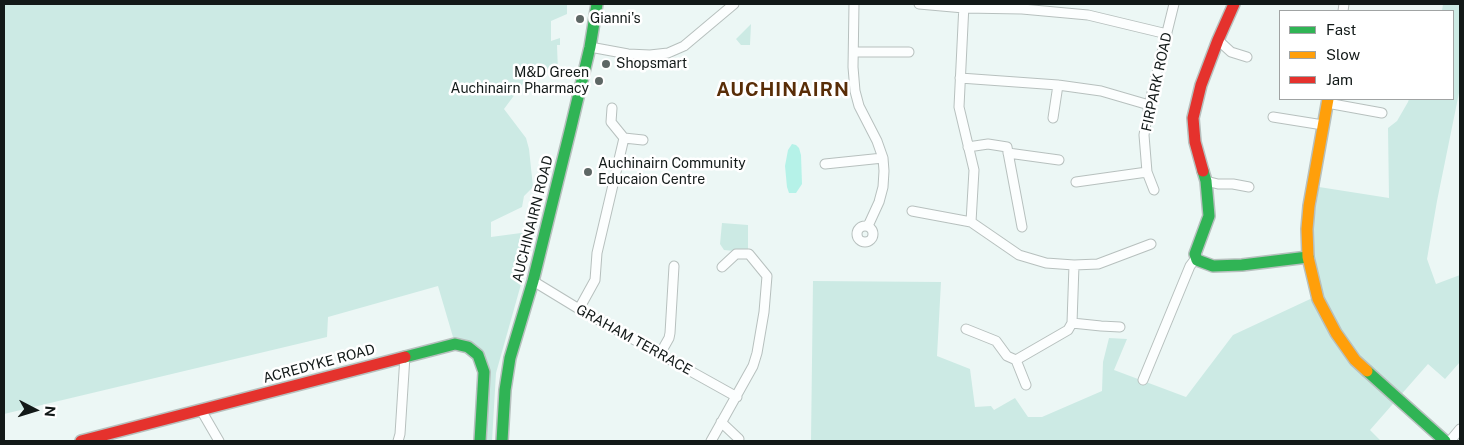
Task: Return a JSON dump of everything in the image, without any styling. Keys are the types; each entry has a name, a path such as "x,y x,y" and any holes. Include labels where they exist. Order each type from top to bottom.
{"street":[{"name":"AUCHINAIRN ROAD","path":"502,441 504,390 510,358 533,281 571,127 590,47 597,4"},
{"path":"590,47 636,54 668,53 684,46 733,4"},
{"path":"854,4 853,67 855,90 859,106 877,141 883,158 884,171 883,187 879,202 868,226"},
{"path":"919,4 1022,9 1088,15 1167,34"},
{"path":"1088,15 1090,4"},
{"name":"FIRPARK ROAD","path":"1154,190 1147,172 1144,135 1149,105 1174,4"},
{"path":"1233,4 1218,40 1192,118 1195,142 1206,181 1209,216 1195,254 1199,260 1213,266 1308,257"},
{"path":"964,6 959,107 974,170 971,222"},
{"path":"1218,40 1231,52 1247,57"},
{"path":"854,52 909,52"},
{"path":"960,78 1058,85 1101,92 1149,105"},
{"path":"1053,118 1058,85"},
{"path":"1382,113 1327,101 1309,206 1307,229 1308,257 1318,299 1336,333 1355,360 1446,441"},
{"path":"612,108 611,122 624,138 643,140"},
{"path":"1273,117 1322,125"},
{"path":"579,309 595,280 596,253 624,138"},
{"path":"968,147 988,144 1007,148 1022,227"},
{"path":"1008,153 1059,160"},
{"path":"825,164 883,158"},
{"path":"1076,182 1147,172"},
{"path":"1206,181 1249,187"},
{"path":"912,211 971,222 1019,255 1046,263 1098,264 1151,244"},
{"path":"711,441 753,366 764,312 767,276 749,254 736,254 722,267"},
{"path":"1143,380 1190,266 1199,260"},
{"path":"1016,360 1068,330 1072,323 1074,265"},
{"path":"660,354 670,333 674,266"},
{"name":"GRAHAM TERRACE","path":"533,281 579,309 737,397"},
{"path":"1072,323 1120,326"},
{"path":"966,329 996,342 1007,356 1016,360 1026,384"},
{"name":"ACREDYKE ROAD","path":"81,441 455,344 468,347 478,355 484,372 480,441"},
{"path":"398,441 405,356"},
{"path":"201,410 219,441"},
{"path":"720,422 739,439"},
{"path":"1450,441 1460,429"}],"shaded area":[{"path":"4,4 567,4 567,14 551,21 551,41 560,38 560,45 557,45 558,72 530,74 504,109 526,138 533,187 524,196 522,207 491,222 491,237 536,231 496,373 492,441 487,441 489,371 470,342 453,337 438,286 328,317 327,337 4,414"},
{"path":"1443,4 1460,4 1460,88 1427,259 1436,284 1460,275 1460,362 1445,379 1428,364 1370,430 1381,441 811,441 813,281 941,282 937,356 970,369 975,407 991,406 994,410 1015,398 1028,417 1042,417 1102,391 1103,362 1109,338 1127,339 1114,370 1186,397 1233,335 1321,294 1314,252 1314,219 1319,187 1389,198 1388,128 1397,121 1409,100 1454,100 1454,10 1442,10"},
{"path":"751,24 750,45 741,45 736,39"},
{"path":"792,144 799,148 801,155 802,184 796,193 789,193 785,166 788,150"},
{"path":"722,223 748,225 748,251 724,250 720,244"}],"traffic: fast":[{"path":"502,441 505,390 510,358 533,281 571,127 590,47 597,4"},
{"path":"1203,171 1206,181 1209,216 1195,254 1197,260 1213,266 1242,265 1308,257"},
{"path":"405,357 455,344 468,347 478,355 484,372 480,441"},
{"path":"1367,371 1445,441"}],"traffic: slow":[{"path":"1328,100 1309,206 1307,229 1308,257 1318,299 1336,333 1355,360 1367,371"}],"traffic: jam":[{"path":"1203,171 1195,142 1193,118 1201,85 1234,4"},
{"path":"81,441 405,357"}],"place":[{"name":"Gianni's","path":"580,19"},
{"name":"Shopsmart","path":"606,64"},
{"name":"M&D Green Auchinairn Pharmacy","path":"599,81"},
{"name":"Auchinairn Community Educaion Centre","path":"588,172"}],"district":[{"name":"AUCHINAIRN","path":"783,90"}]}
